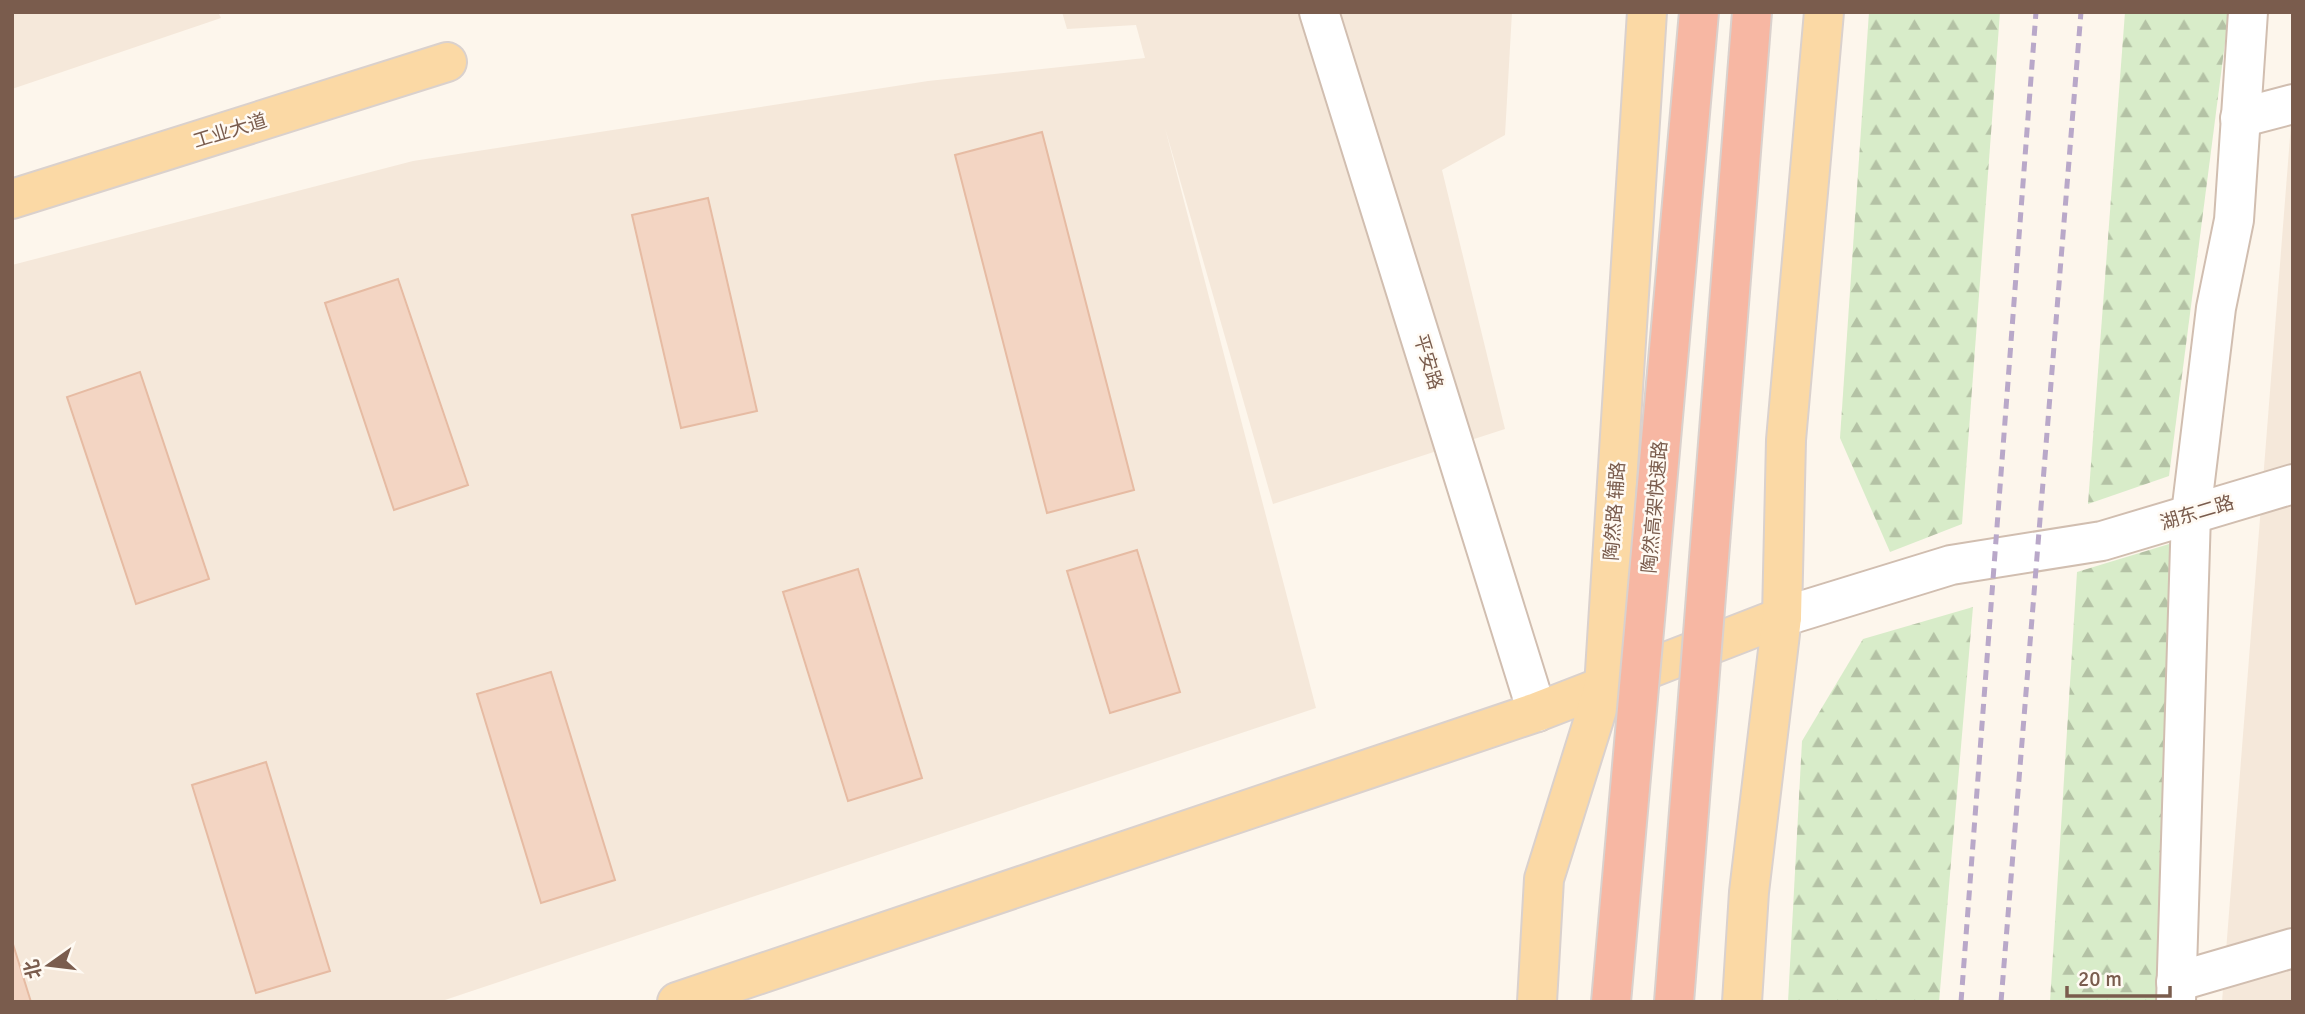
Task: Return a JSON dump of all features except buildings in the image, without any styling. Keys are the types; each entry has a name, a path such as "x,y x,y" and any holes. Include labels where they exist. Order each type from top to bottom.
{"highway":[{"name":"陶然高架快速路","path":"1611,1002 1699,12"},
{"path":"1674,1002 1752,12"}],"main road":[{"name":"陶然路 辅路","path":"1537,1002 1544,879 1604,687 1647,12"},
{"path":"1742,1002 1749,892 1782,617 1786,440 1825,12"},
{"name":"工业大道","path":"12,199 447,62"},
{"path":"677,1002 1536,712 1782,617"}],"street":[{"name":"平安路","path":"1319,12 1536,712"},
{"path":"2248,12 2234,220 2216,308 2191,514 2176,992 2293,947"},
{"path":"2241,118 2293,104"},
{"name":"湖东二路","path":"1782,617 1951,565 2102,541 2293,484"}],"shaded area":[{"path":"12,12 218,12 221,18 12,89"},
{"path":"1062,12 1512,12 1505,135 1442,170 1505,429 1273,504 1165,128 1316,708 439,1002 12,1002 12,265 413,161 928,81 1145,58 1136,25 1067,29"},
{"path":"2293,99 2293,1002 2222,1002"}],"green space":[{"path":"1869,12 2000,12 1962,524 1890,552 1840,438"},
{"path":"2125,12 2229,12 2169,476 2088,504"},
{"path":"2179,541 2159,1002 2050,1002 2077,572"},
{"path":"1973,607 1939,1002 1788,1002 1802,741 1863,639"}],"railway":[{"path":"1961,1002 2036,12"},
{"path":"2001,1002 2081,12"}]}
